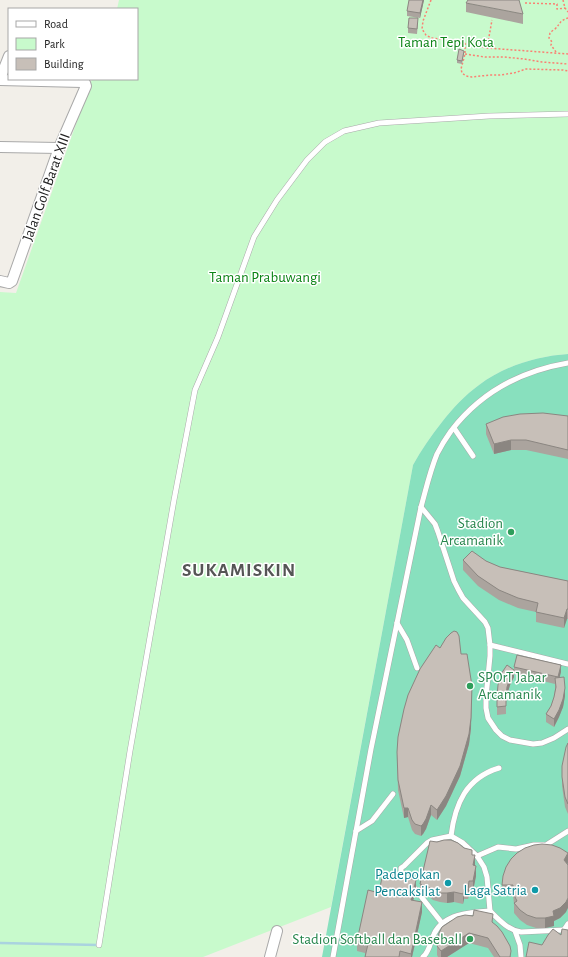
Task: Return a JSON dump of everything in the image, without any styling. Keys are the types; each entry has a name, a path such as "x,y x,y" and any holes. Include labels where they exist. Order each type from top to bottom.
{"street":[{"path":"0,80 8,59"},
{"name":"Jalan Golf Barat XIII","path":"0,80 82,82 85,83 86,86 59,148 12,281 9,283 0,281"},
{"path":"0,147 59,148"},
{"path":"270,957 277,931"}],"lane":[{"path":"99,945 131,743 195,390 218,337 254,237 277,200 307,160 325,142 344,131 379,123 489,116 568,114"},
{"path":"334,957 371,749 422,507 437,453 461,418 472,407 492,392 512,380 538,370 568,363"},
{"path":"454,428 473,456"},
{"path":"422,507 435,524 458,589 463,598 485,622 488,628 490,645 486,697 488,718 502,736 510,740 533,744 542,743 554,738 568,729"},
{"path":"397,623 407,640 417,668"},
{"path":"490,645 568,664"},
{"path":"451,836 456,811 465,792 477,778 490,770 499,768"},
{"path":"356,831 372,821 393,794"},
{"path":"477,856 498,847 516,849 534,845 548,846 568,831"},
{"path":"442,923 404,877 401,871 401,868 427,842 432,840 451,836 463,843 477,856 484,867 487,877 490,912"},
{"path":"423,957 428,950 433,935 442,923 457,916 472,912 490,912 515,931 521,932 566,930 568,924"},
{"path":"515,931 521,950 521,957"}],"path":[{"path":"431,0 423,21 422,29 426,35 432,38 456,41 487,48 568,54"},
{"path":"563,0 565,8 568,12"},
{"path":"525,3 557,4 557,9 565,8"},
{"path":"556,52 551,45 552,42 549,38 550,33 562,20 568,18"},
{"path":"487,48 492,20"},
{"path":"465,43 465,54 461,69 462,73 466,76 500,75 526,69 568,71"},
{"path":"465,54 568,64"}],"green space":[{"name":"Taman Prabuwangi","path":"119,0 568,0 568,354 545,357 521,363 499,372 479,385 464,397 446,417 426,443 413,465 331,907 203,957 0,957 0,292 16,293 92,80 138,80 138,8 117,8"},
{"name":"SPOrT Jabar Arcamanik","path":"568,354 568,957 322,957 413,465 426,443 446,417 464,397 479,385 499,372 521,363 545,357"}],"building":[{"path":"409,0 423,0 420,13 407,11"},
{"path":"468,0 519,0 523,14 466,3"},
{"path":"409,18 418,18 417,29 408,28"},
{"path":"459,49 464,51 462,61 457,60"},
{"path":"543,413 568,416 568,450 526,440 511,440 494,444 486,424 503,417 520,414"},
{"path":"472,551 486,561 500,567 568,581 568,609 564,618 536,612 538,603 518,598 499,590 478,576 463,560"},
{"path":"454,631 457,632 459,636 461,654 467,654 472,686 469,734 460,766 446,796 437,810 431,805 426,819 421,826 415,824 408,808 404,808 398,780 398,737 408,695 420,669 436,645 440,648 446,638"},
{"path":"517,655 561,665 558,677 514,667"},
{"path":"507,665 514,670 507,687 506,706 497,707 498,685 501,674"},
{"path":"564,677 565,688 563,699 554,719 546,714 554,697 556,687 555,678"},
{"path":"568,743 568,804 565,797 562,766"},
{"name":"Padepokan Pencaksilat","path":"451,840 458,843 464,848 472,850 472,855 475,855 473,865 476,866 473,881 469,881 468,890 464,889 463,894 454,892 440,893 420,884 430,841 437,842"},
{"name":"Laga Satria","path":"542,844 552,845 568,853 564,860 568,865 568,898 560,908 553,911 554,916 536,918 527,915 514,903 517,901 513,893 513,885 502,885 506,867 511,859 525,848"},
{"path":"383,872 416,880 411,900 422,902 411,954 400,951 399,957 365,957 368,944 357,941 368,890 379,893"},
{"path":"474,910 493,914 492,922 502,932 510,946 510,957 500,957 488,938 469,933 441,951 437,946 439,933 442,927 457,917 465,915 473,916"},
{"path":"553,929 561,935 562,929 568,930 568,957 526,957 529,942 542,945"}],"waterway":[{"path":"0,943 99,945"}],"place":[{"name":"Stadion Arcamanik","path":"511,532"},
{"name":"SPOrT Jabar Arcamanik","path":"470,686"},
{"name":"Padepokan Pencaksilat","path":"448,883"},
{"name":"Laga Satria","path":"535,890"},
{"name":"Stadion Softball dan Baseball","path":"470,939"}],"district":[{"name":"SUKAMISKIN","path":"239,569"}],"park label":[{"name":"Taman Tepi Kota","path":"446,42"}]}
